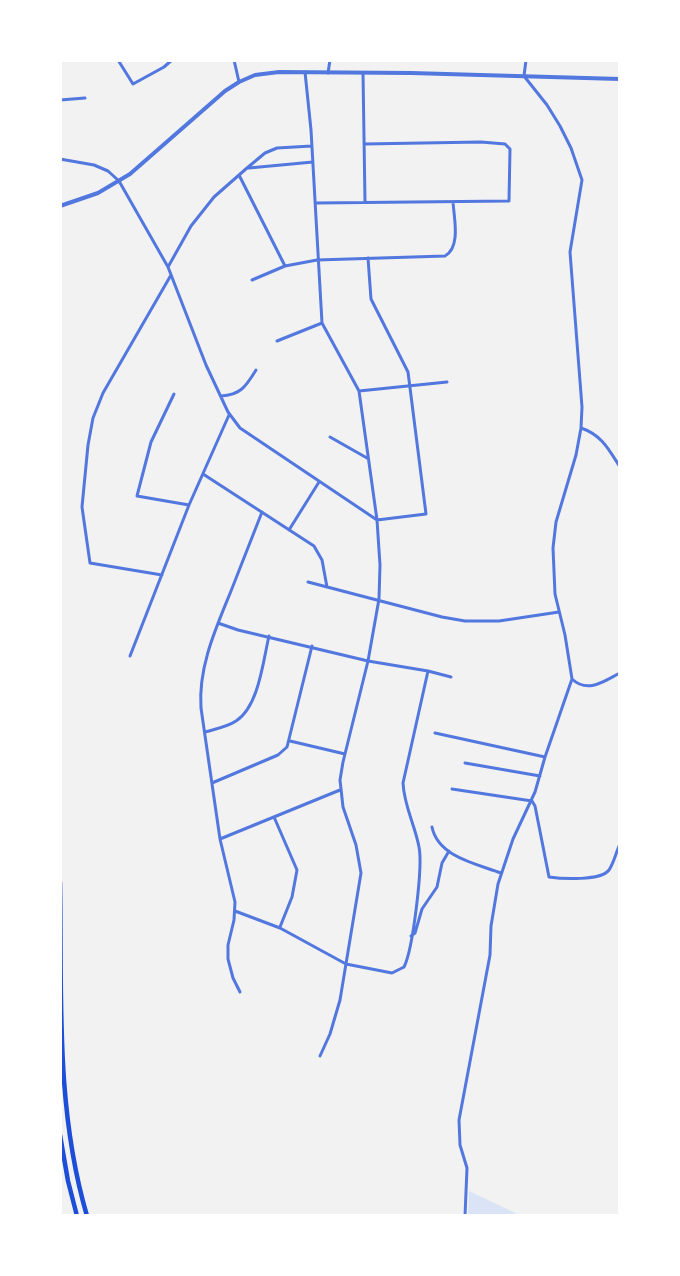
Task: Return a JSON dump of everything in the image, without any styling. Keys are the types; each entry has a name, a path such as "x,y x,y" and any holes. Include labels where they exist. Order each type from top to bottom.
{"highway":[{"path":"60,882 64,1089 73,1158 87,1216"},
{"path":"60,1135 77,1216"}],"street":[{"path":"118,60 134,84 172,60"},
{"path":"234,60 239,81"},
{"path":"328,72 330,60"},
{"path":"465,1216 467,1168 460,1145 459,1120 490,955 492,912 501,873 540,776 544,757 572,679 553,573 556,522 572,472 581,428 582,406 570,252 582,180 571,148 560,126 540,95 524,76 526,60"},
{"path":"305,72 316,203 321,323 359,391 377,520 380,565 379,599 368,661 341,771 340,790 345,814 356,844 361,873 338,1010 320,1056"},
{"path":"60,206 98,193 119,181 139,167 225,91 239,81 263,74 328,72 620,79"},
{"path":"363,73 365,202"},
{"path":"60,100 85,98"},
{"path":"316,203 509,201 510,149 505,144 364,144"},
{"path":"168,267 191,226 214,197 247,168 266,153 277,148 312,146"},
{"path":"60,159 94,165 108,171 119,181 168,267 220,396 230,415 245,433 377,520 426,514 408,372 370,299 368,258"},
{"path":"247,168 313,162"},
{"path":"239,175 285,266"},
{"path":"252,280 285,266 317,260 448,255 455,244 453,202"},
{"path":"162,575 90,563 82,507 89,436 96,410 171,275"},
{"path":"277,341 321,323"},
{"path":"220,396 233,395 243,390 256,370"},
{"path":"359,391 447,382"},
{"path":"174,394 151,442 137,496 189,505"},
{"path":"130,656 189,505 230,415"},
{"path":"581,428 604,442 620,467"},
{"path":"330,436 368,459"},
{"path":"203,474 318,550 327,587"},
{"path":"289,530 319,482"},
{"path":"240,992 233,978 227,954 235,911 220,839 201,708 201,684 218,623 262,512"},
{"path":"309,582 442,617 476,622 559,612"},
{"path":"218,623 238,630 368,661 451,677"},
{"path":"205,732 234,723 248,709 255,696 269,636"},
{"path":"212,783 285,750 290,741 312,646"},
{"path":"235,911 280,928 346,964 392,973 398,972 405,964 421,859 405,802 403,783 428,671"},
{"path":"572,679 588,687 595,686 620,673"},
{"path":"435,733 544,757"},
{"path":"290,741 345,754"},
{"path":"465,763 540,776"},
{"path":"452,789 531,800 535,806 549,877 566,879 603,875 610,869 620,844"},
{"path":"220,839 340,790"},
{"path":"274,817 297,870 292,897 280,928"},
{"path":"432,827 436,839 455,855 501,873"},
{"path":"411,936 415,933 422,909 437,887 442,863 449,851"}],"shaded area":[{"path":"469,1191 522,1216 468,1216"}]}
